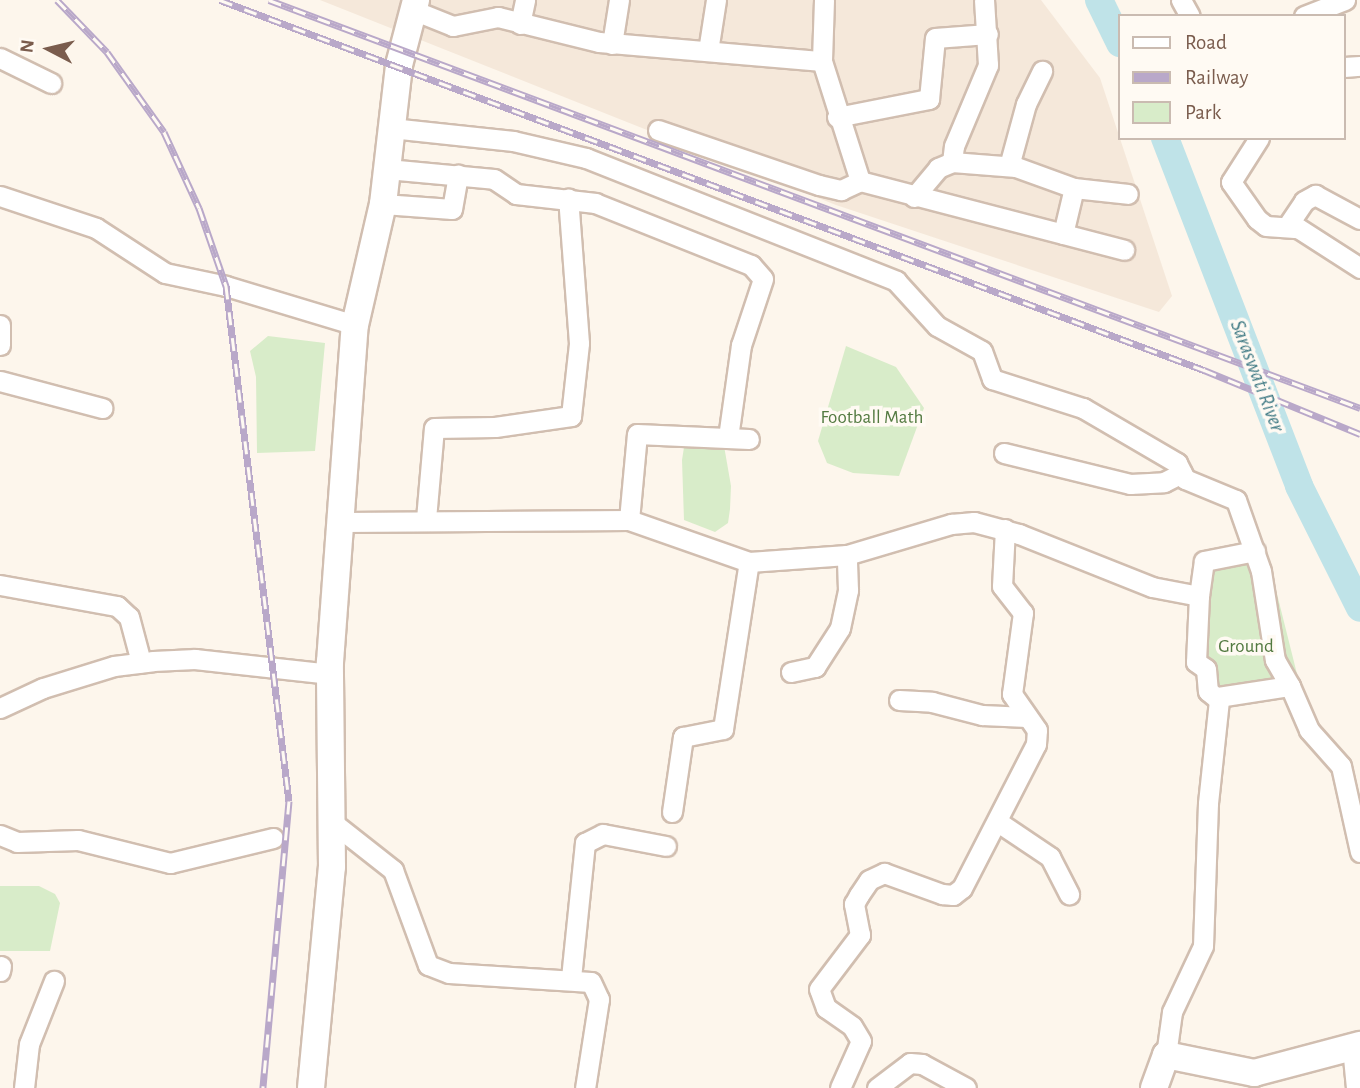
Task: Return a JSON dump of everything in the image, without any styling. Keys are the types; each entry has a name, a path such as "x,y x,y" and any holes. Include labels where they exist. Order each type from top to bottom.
{"main road":[{"path":"312,1088 332,867 330,674 343,522 355,325 383,204 399,65 414,5"},
{"path":"1154,1088 1166,1055 1254,1073 1275,1071 1356,1046"}],"street":[{"path":"520,24 525,0"},
{"path":"612,44 619,0"},
{"path":"708,51 716,0"},
{"path":"824,0 822,61 836,117 860,181"},
{"path":"952,162 954,146 983,84 988,34 984,0"},
{"path":"1309,14 1339,1"},
{"path":"414,5 453,26 492,17 612,44 822,61"},
{"path":"836,117 929,99 936,38 988,34"},
{"path":"0,58 51,83"},
{"path":"1009,166 1026,104 1042,71"},
{"path":"391,128 513,141 586,159 888,276 937,326 982,351 992,379 1083,408 1177,463 1188,481 1236,500 1255,551 1276,660 1309,730 1342,766 1360,852"},
{"path":"659,130 819,185 841,190 860,181 1124,250"},
{"path":"1258,140 1234,172 1233,187 1261,222 1287,225 1360,268"},
{"path":"914,197 938,168 952,162 1009,166 1074,188 1128,194"},
{"path":"387,169 495,179 516,194 568,198 643,219 759,271 762,289 741,345 727,438"},
{"path":"383,204 452,209 458,175"},
{"path":"1063,234 1074,188"},
{"path":"1287,225 1304,201 1315,195 1360,219"},
{"path":"0,196 96,228 165,273 226,286 355,325"},
{"path":"426,519 434,428 495,427 572,416 579,319 568,198"},
{"path":"0,325 0,345"},
{"path":"0,381 102,408"},
{"path":"629,520 637,434 749,439"},
{"path":"1004,453 1130,484 1164,482 1182,473"},
{"path":"343,522 426,519 629,520 749,562 847,555 962,522 1004,529 1152,587 1199,596"},
{"path":"840,1088 861,1041 852,1026 826,1008 819,989 860,935 855,904 859,895 869,880 884,873 953,895 962,888 1036,744 1037,730 1011,687 1023,613 1002,586 1004,529"},
{"path":"1255,551 1204,561 1199,596 1196,662 1206,669 1208,691 1218,697 1290,686"},
{"path":"791,672 815,667 837,635 848,590 847,555"},
{"path":"672,812 683,737 723,729 749,562"},
{"path":"0,585 117,606 129,617 141,662"},
{"path":"0,708 43,688 141,662 195,659 330,674"},
{"path":"1166,1055 1172,1012 1203,946 1208,803 1218,697"},
{"path":"899,700 932,702 982,715 1027,717"},
{"path":"332,822 393,870 428,965 449,973 571,978 591,982 598,989 584,1088"},
{"path":"998,822 1050,857 1069,894"},
{"path":"571,978 585,843 603,834 666,846"},
{"path":"0,835 17,842 78,841 170,863 273,838"},
{"path":"24,1088 29,1044 54,981"},
{"path":"1356,1046 1356,1088"},
{"path":"877,1088 910,1063 922,1064 966,1088"}],"shaded area":[{"path":"320,0 1041,0 1100,78 1118,140 1120,140 1172,296 1159,312 836,205"}],"green space":[{"path":"268,336 325,343 315,451 257,453 256,377 250,351"},
{"name":"Football Math","path":"846,346 896,367 924,408 899,476 853,473 827,463 818,441"},
{"path":"723,440 731,486 730,509 728,523 715,532 684,520 682,460 685,441"},
{"name":"Ground","path":"1267,554 1300,686 1203,694 1202,565"},
{"path":"0,886 39,886 55,894 60,903 50,951 0,951"}],"waterway":[{"name":"Saraswati River","path":"1099,0 1118,39"},
{"name":"Saraswati River","path":"1166,140 1299,486 1360,608"}],"railway":[{"path":"57,0 107,52 164,132 199,208 226,286 289,801 263,1088"},
{"path":"220,0 1204,370 1360,434"},
{"path":"269,0 1360,408"}]}
